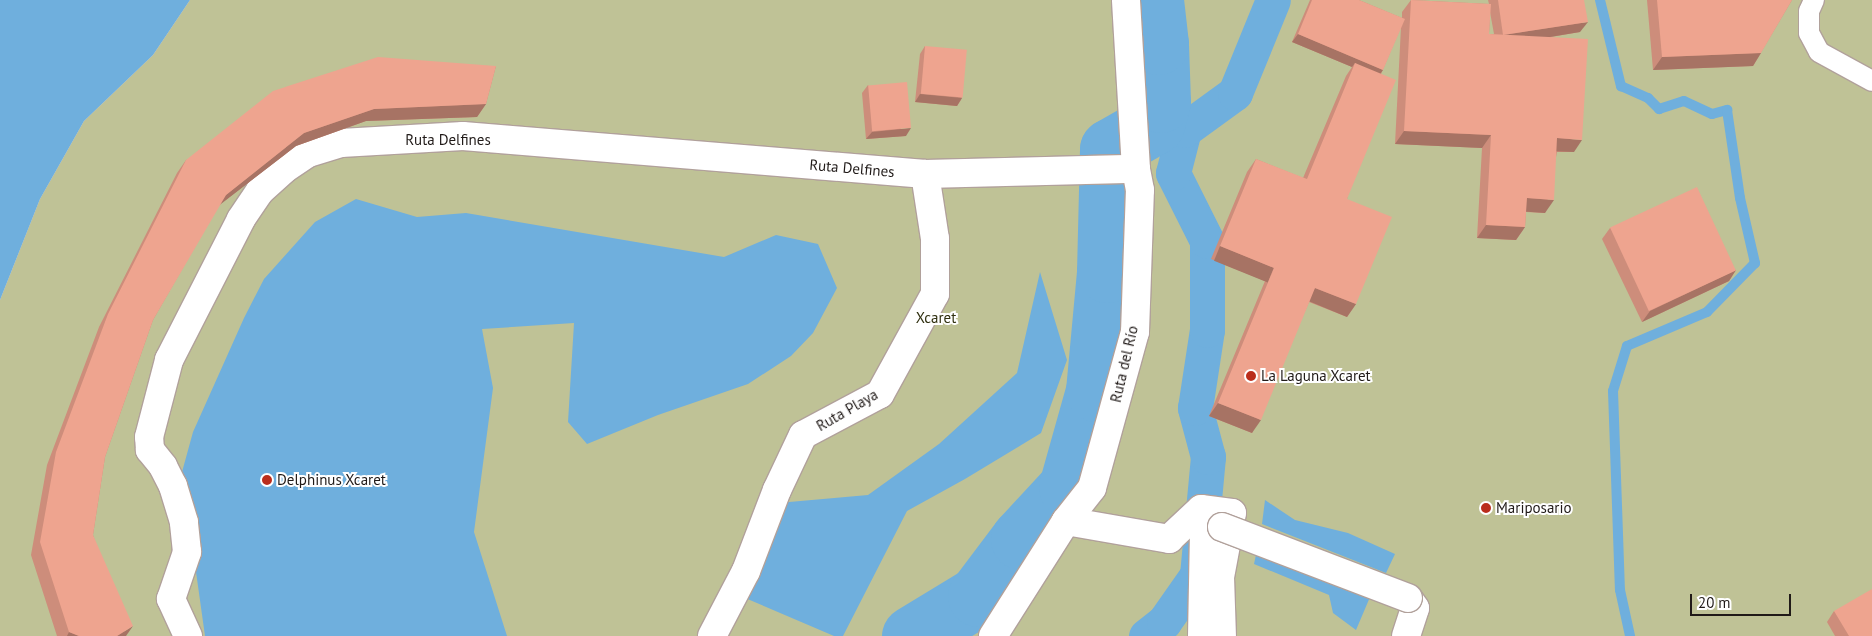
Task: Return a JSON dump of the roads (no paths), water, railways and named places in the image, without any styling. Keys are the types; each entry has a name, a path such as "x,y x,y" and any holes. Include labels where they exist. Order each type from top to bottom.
{"street":[{"name":"Ruta del Río","path":"994,636 1066,521 1092,488 1135,332 1140,190 1136,169 1126,0"},
{"name":"Ruta Delfines","path":"188,636 171,600 187,552 184,522 173,486 163,466 150,450 149,437 169,360 241,219 260,191 283,170 308,153 341,143 463,136 924,174 1136,169"},
{"name":"Ruta Playa","path":"712,636 746,571 777,490 803,435 880,394 935,294 935,239 924,174"},
{"path":"1066,521 1169,539 1200,509 1232,512 1220,577 1222,636"},
{"path":"1202,636 1204,536 1222,527 1408,598 1415,608 1406,636"}],"lane":[{"path":"1814,0 1809,11 1809,33 1819,52 1872,81"}],"water":[{"path":"0,0 190,0 153,55 84,121 40,199 0,300"},
{"path":"356,199 417,217 466,213 724,257 776,235 818,244 837,288 813,333 791,356 748,384 658,415 587,444 568,422 574,323 482,329 493,388 474,532 507,636 205,636 182,472 193,432 244,318 264,279 315,222"},
{"path":"1040,272 1067,360 1041,433 965,479 907,511 843,636 834,636 738,595 778,503 868,495 939,444 1017,373"},
{"path":"1265,500 1295,520 1348,533 1395,554 1386,573 1262,524"},
{"path":"1257,550 1373,590 1356,630 1333,613 1329,595 1254,564"}],"waterway":[{"path":"912,636 978,596 1021,539 1069,487 1096,391 1107,272 1110,149 1154,124 1160,102 1158,44 1153,0"},
{"path":"1146,636 1164,622 1197,575 1208,457 1195,408 1207,330 1207,241 1173,173 1184,130 1235,93 1273,0"},
{"path":"1600,0 1621,86 1648,98 1659,109 1684,101 1712,114 1727,110 1740,198 1755,263 1707,312 1627,346 1613,391 1620,590 1630,636"}],"place":[{"name":"La Laguna Xcaret","path":"1251,376"},
{"name":"Delphinus Xcaret","path":"267,480"},
{"name":"Mariposario","path":"1486,508"}],"park label":[{"name":"Xcaret","path":"936,318"}]}
